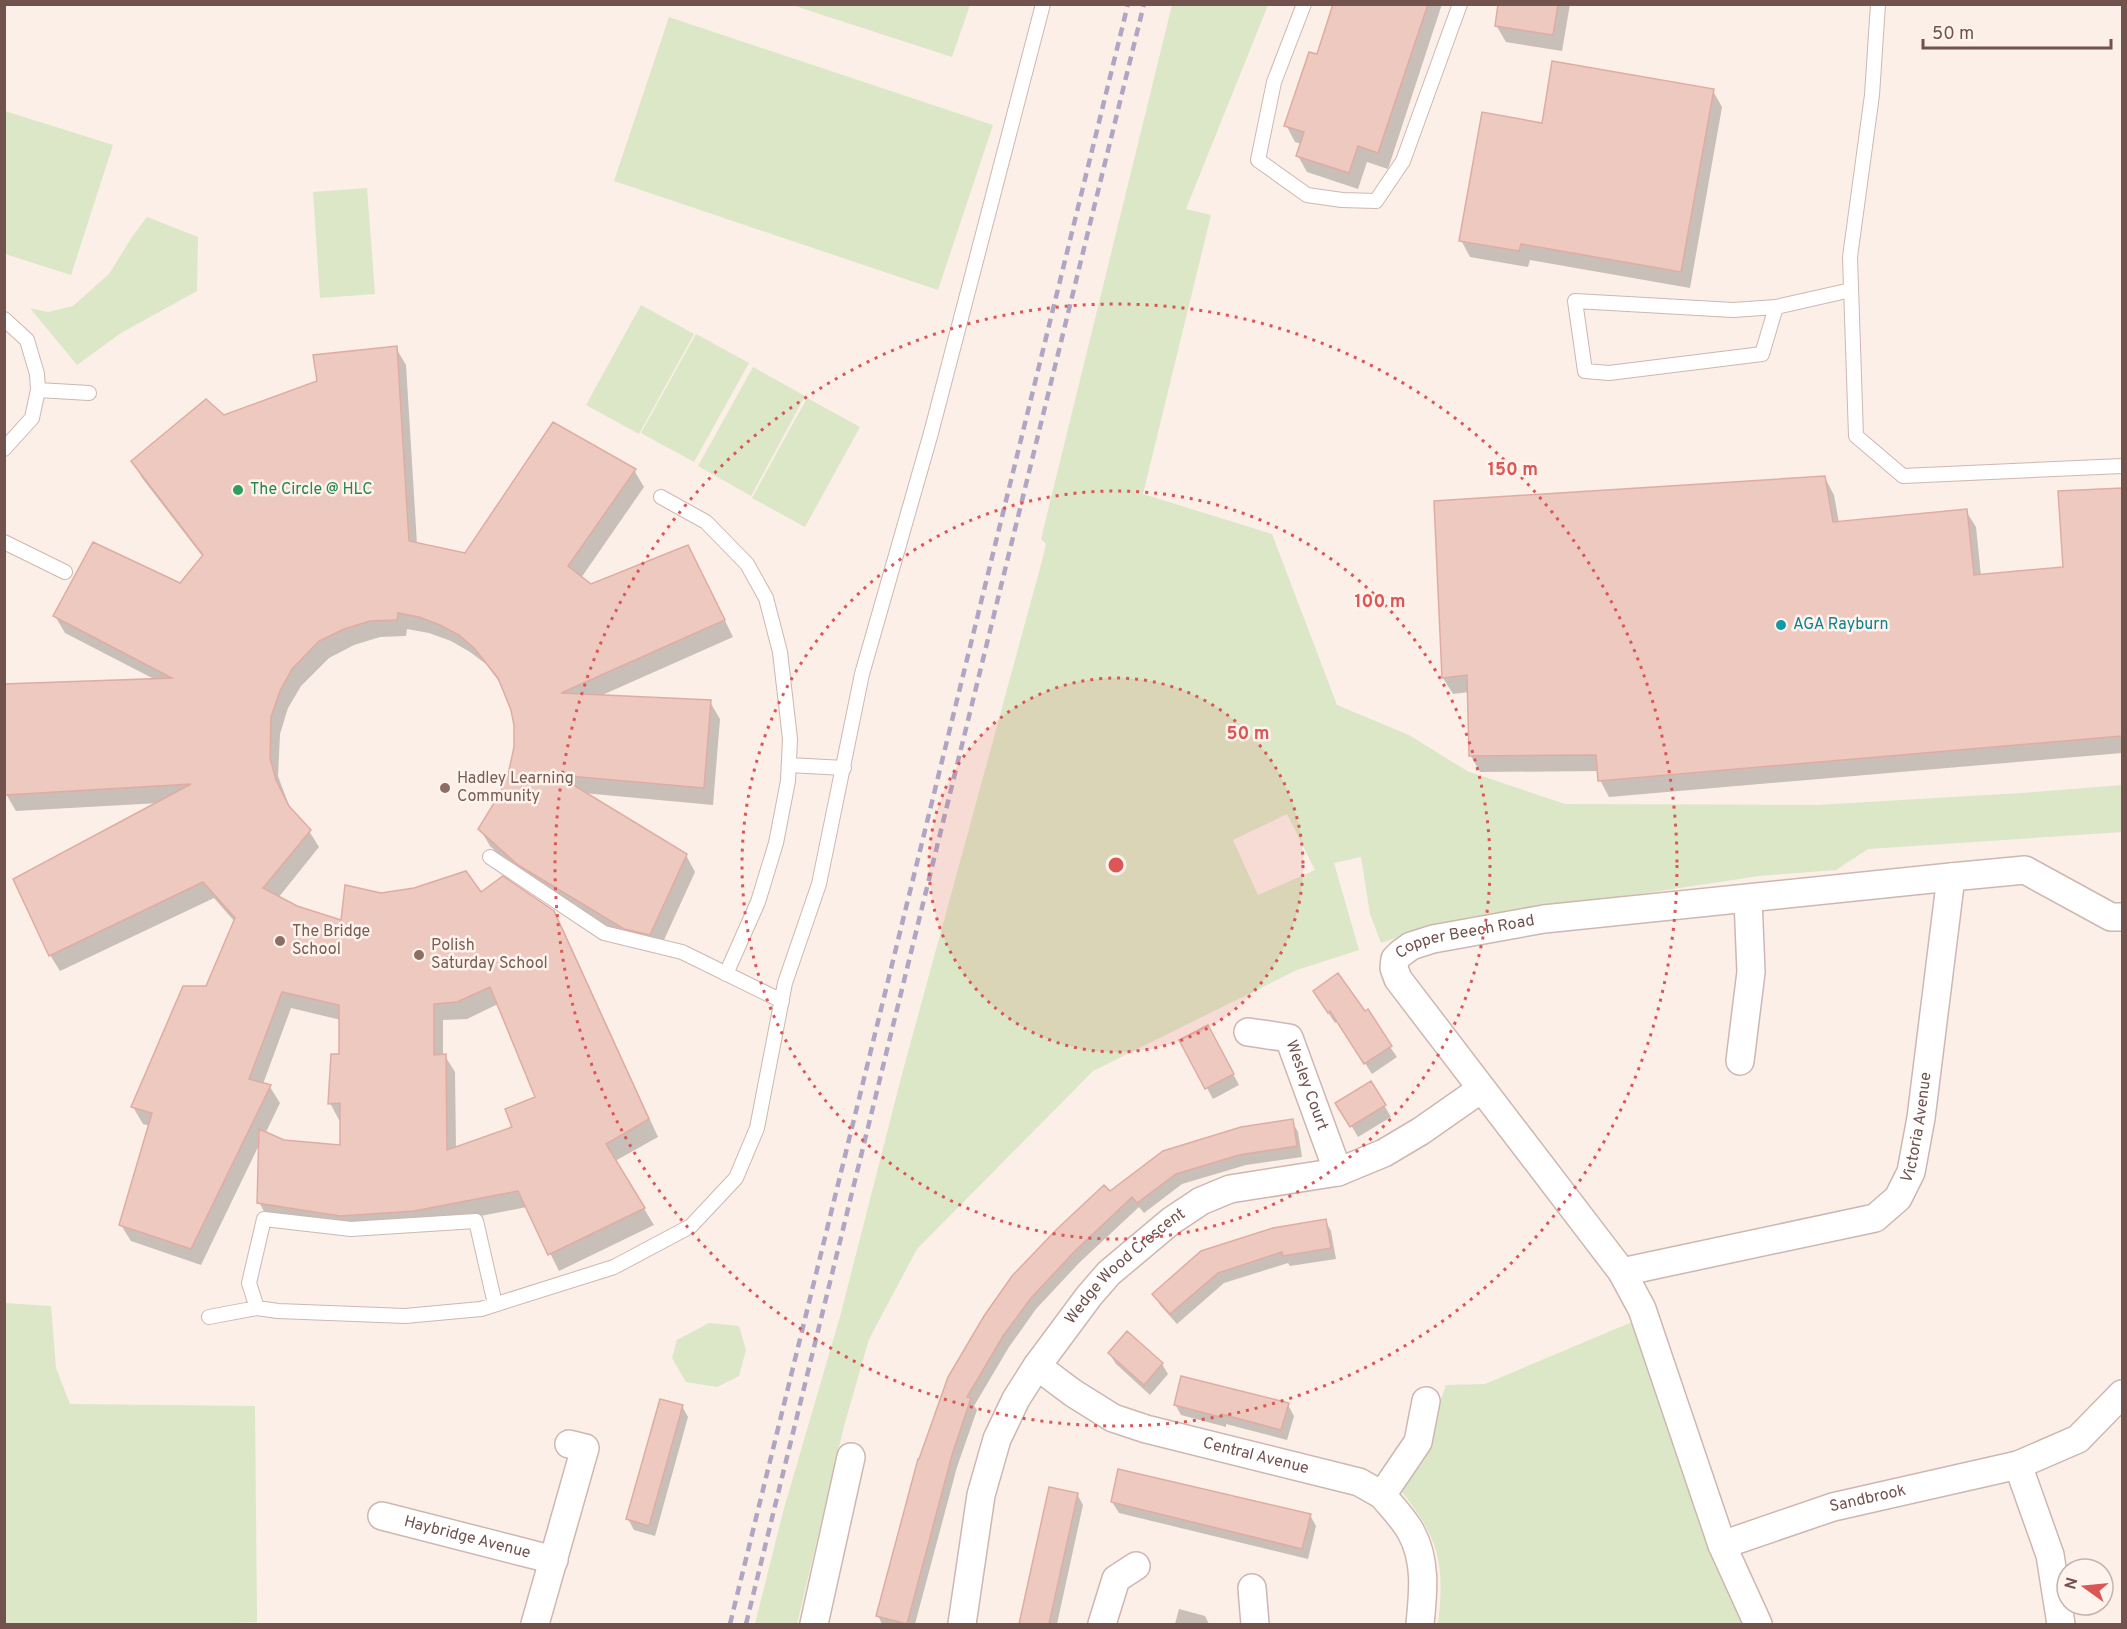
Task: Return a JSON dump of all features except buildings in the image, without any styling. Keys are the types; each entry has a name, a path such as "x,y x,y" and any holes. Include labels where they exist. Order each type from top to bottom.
{"street":[{"name":"Copper Beech Road","path":"1622,1272 1398,979 1394,968 1395,959 1400,954 1412,946 1433,939 1544,920 2025,870 2110,917 2122,917"},
{"name":"Victoria Avenue","path":"1622,1272 1875,1218 1898,1198 1911,1172 1921,1118 1951,877"},
{"path":"1740,1061 1751,972 1748,899"},
{"name":"Wesley Court","path":"1248,1032 1289,1038 1338,1172"},
{"name":"Wedge Wood Crescent","path":"962,1624 981,1496 997,1439 1016,1399 1037,1366 1109,1273 1171,1221 1201,1201 1230,1189 1338,1172 1393,1148 1480,1089"},
{"path":"1622,1272 1641,1309 1722,1545 1758,1624"},
{"name":"Central Avenue","path":"1037,1366 1073,1393 1113,1418 1146,1429 1359,1482 1383,1495"},
{"name":"Sandbrook","path":"1722,1545 1833,1507 2018,1465 2078,1439 2122,1394"},
{"path":"1420,1624 1423,1572 1418,1551 1411,1532 1383,1495 1418,1442 1426,1401"},
{"name":"Haybridge Avenue","path":"535,1624 585,1448"},
{"path":"814,1624 851,1457"},
{"path":"2018,1465 2050,1555 2061,1624"},
{"name":"Haybridge Avenue","path":"382,1516 554,1560"},
{"path":"1102,1624 1116,1579 1136,1566"},
{"path":"1252,1588 1255,1624"}],"lane":[{"path":"209,1317 257,1308 278,1311 405,1316 481,1309 614,1267 691,1227 736,1178 757,1128 785,983 819,884 862,674 931,433 1043,4"},
{"path":"1304,4 1274,82 1257,160 1307,195 1342,201 1376,201 1403,161 1460,4"},
{"path":"1878,4 1872,95 1850,257 1856,436 1903,476 2122,466"},
{"path":"1776,307 1762,354 1609,373 1585,371 1575,301 1733,310 1776,307 1851,290"},
{"path":"4,319 27,340 37,374 38,390 32,418 4,449"},
{"path":"38,390 89,393"},
{"path":"661,497 706,522 747,564 766,598 780,652 790,739 788,781 776,843 758,902 726,974"},
{"path":"4,542 65,572"},
{"path":"789,765 844,768"},
{"path":"490,857 604,933 682,951 782,1001"},
{"path":"257,1308 249,1283 264,1219 351,1229 476,1221 495,1304"}],"green space":[{"path":"792,5 970,5 952,57"},
{"path":"1172,5 1268,5 1186,209 1211,215 1143,494 1272,534 1337,705 1409,735 1467,771 1565,804 1817,805 2122,785 2122,832 1868,849 1836,870 1759,876 1434,925 1381,943 1370,914 1361,857 1334,863 1359,950 1297,970 1093,1071 917,1249 869,1339 844,1426 797,1624 755,1624 783,1512 841,1313 901,1078 1042,561 1046,544 1041,539","holes":["1287,814 1315,870 1258,895 1233,840"]},
{"path":"669,17 993,125 938,290 614,181"},
{"path":"5,111 113,145 71,275 5,254"},
{"path":"367,188 375,294 320,298 313,192"},
{"path":"147,217 198,237 197,291 121,333 77,365 30,308 48,312 73,306 109,274"},
{"path":"641,305 694,334 639,434 586,405"},
{"path":"696,334 749,363 694,462 641,433"},
{"path":"753,367 805,396 751,496 698,466"},
{"path":"807,398 860,427 805,527 752,498"},
{"path":"4,1303 51,1306 56,1368 70,1404 255,1406 257,1622 5,1624"},
{"path":"1632,1322 1747,1624 1438,1624 1441,1586 1437,1554 1425,1524 1402,1492 1434,1419 1446,1385 1485,1384"},
{"path":"709,1323 739,1326 746,1350 739,1376 717,1387 686,1382 672,1358 677,1340"}],"railway":[{"path":"730,1624 1128,4"},
{"path":"746,1624 1144,4"}],"place":[{"name":"The Circle @ HLC","path":"238,490"},
{"name":"AGA Rayburn","path":"1781,625"},
{"name":"Hadley Learning Community","path":"445,788"},
{"name":"The Bridge School","path":"280,941"},
{"name":"Polish Saturday School","path":"419,955"}]}
